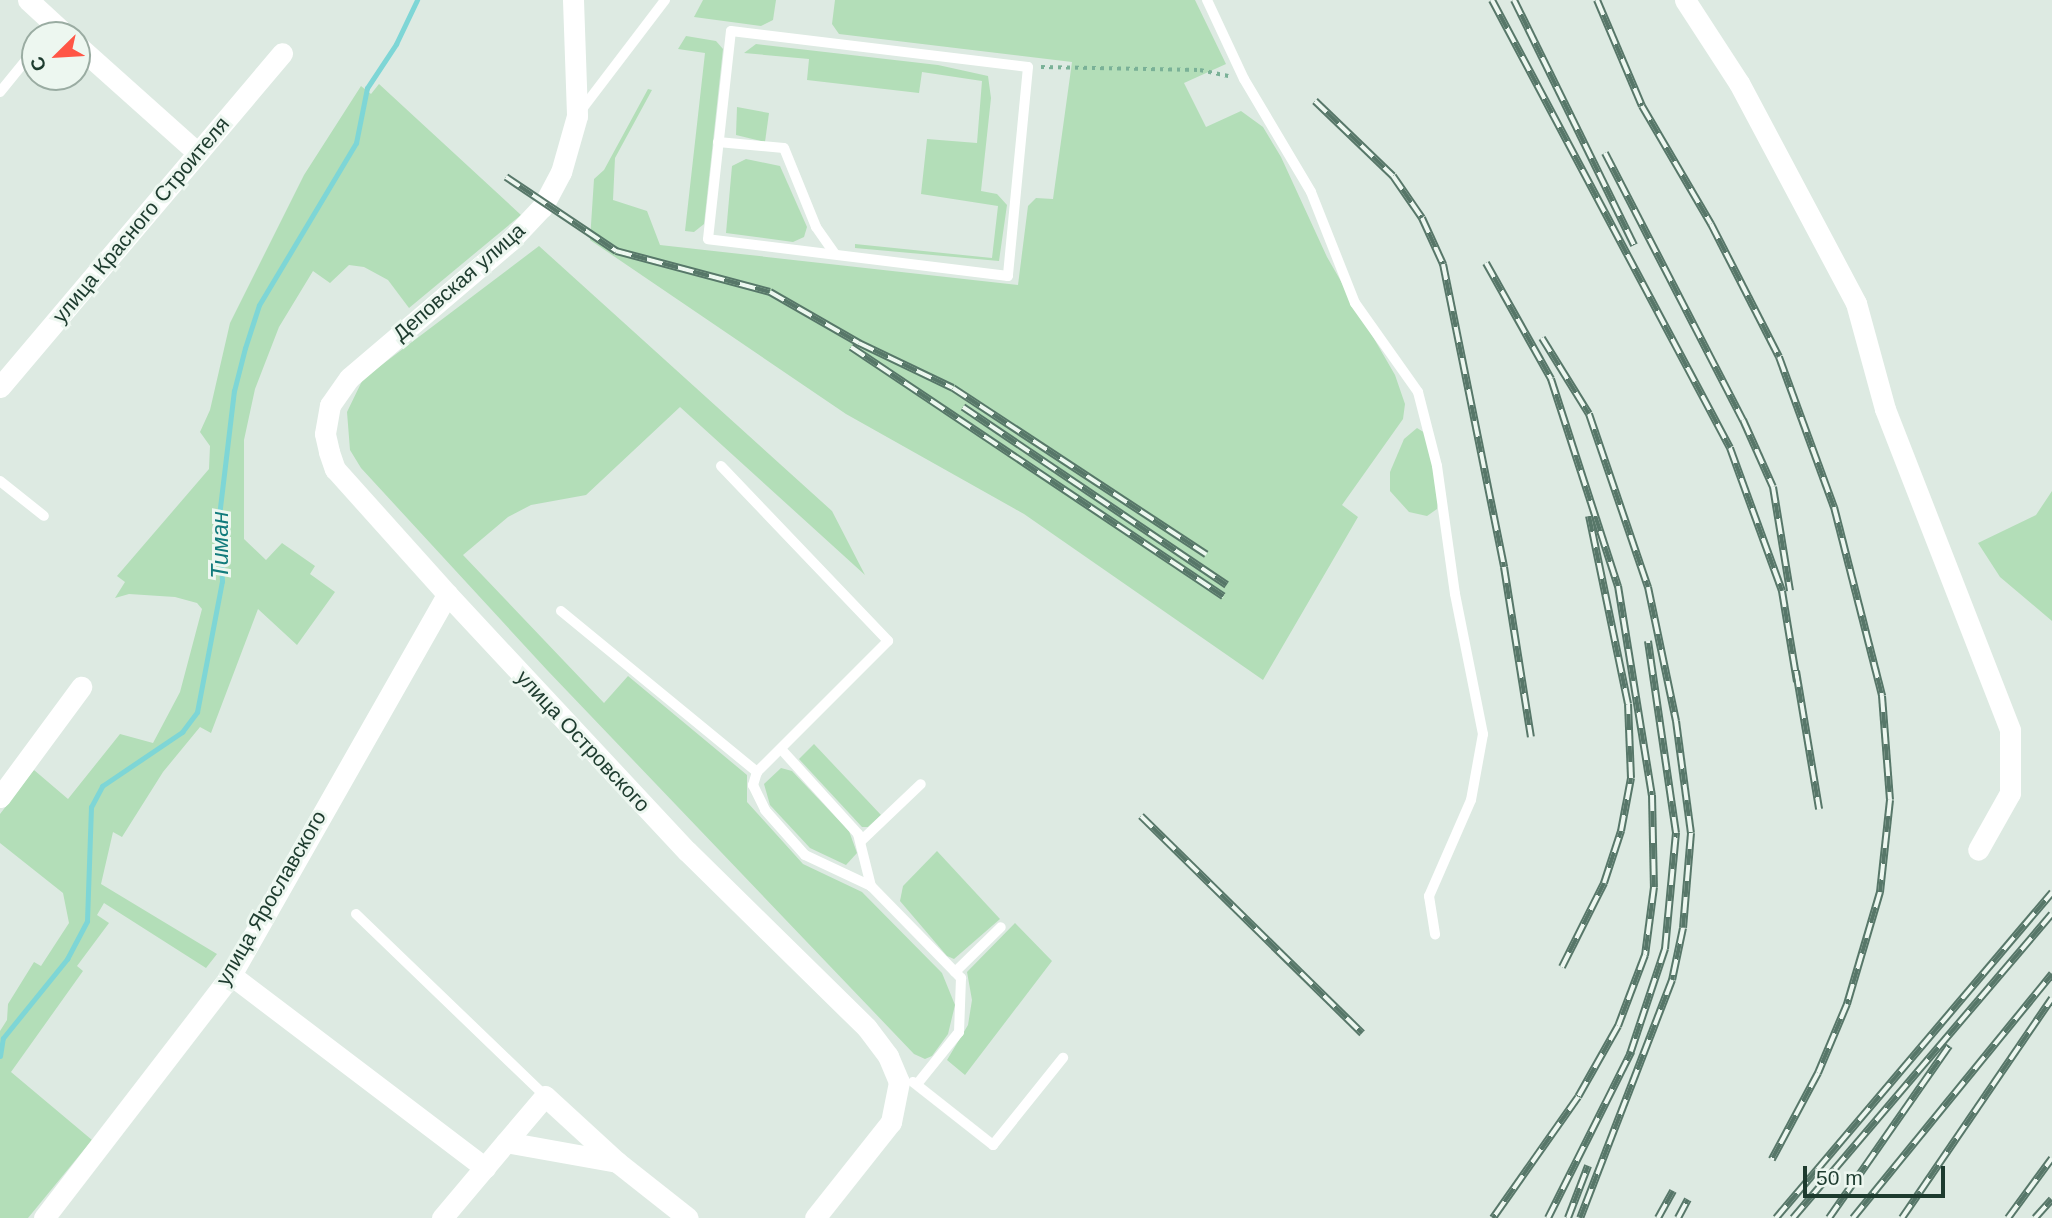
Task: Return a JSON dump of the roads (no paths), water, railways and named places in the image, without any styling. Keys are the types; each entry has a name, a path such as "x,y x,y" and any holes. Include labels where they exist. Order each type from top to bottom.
{"street":[{"path":"28,0 46,21"},
{"path":"573,0 577,116"},
{"path":"1685,0 1739,83 1856,303 1885,409 2010,730 2010,793 1978,850"},
{"name":"улица Красного Строителя","path":"0,387 282,53"},
{"path":"91,57 198,153"},
{"name":"Деповская улица","path":"349,378 533,217 561,172 577,116"},
{"name":"улица Островского","path":"349,378 330,405 326,419 327,443 335,469 447,594 687,851 867,1028 908,1082"},
{"name":"улица Ярославского","path":"44,1218 231,975 447,594"},
{"path":"2,791 81,687"},
{"path":"231,975 485,1168"},
{"path":"815,1218 891,1122 908,1082"},
{"path":"442,1218 545,1096 617,1162 688,1218"},
{"path":"506,1142 617,1162"}],"lane":[{"name":"Деповская улица","path":"577,116 665,0"},
{"path":"1208,0 1244,79 1311,192 1355,303 1418,393 1437,466 1455,594 1483,734 1471,800 1429,896 1435,935"},
{"path":"731,31 1028,67 1009,276 708,239 718,142 731,31"},
{"path":"0,92 21,66"},
{"path":"718,142 784,148 810,215 834,253"},
{"path":"721,466 888,641 757,772 756,798 805,855 871,886 961,978 964,998 959,1032 908,1082 993,1145 1063,1058"},
{"path":"0,481 44,516"},
{"path":"561,611 757,772"},
{"path":"780,749 862,840 871,886"},
{"path":"862,840 921,784"},
{"path":"356,915 545,1096"},
{"path":"955,972 1001,927"}],"waterway":[{"name":"Тиман","path":"0,1056 3,1038 67,959 87,921 91,807 102,786 182,732 197,712 222,581 219,516 234,391 245,348 259,305 356,143 367,88 396,44 417,0"}],"railway":[{"path":"1492,0 1730,448 1782,591 1797,682"},
{"path":"1514,0 1634,245"},
{"path":"1597,0 1642,106 1711,224 1779,357 1834,507 1882,696 1890,800 1880,892 1847,1004 1818,1073 1772,1159"},
{"path":"1315,101 1393,176 1422,218 1443,264 1504,567 1531,737"},
{"path":"1605,153 1743,420 1773,487 1790,591"},
{"path":"506,177 616,251 770,292 859,343 953,388 1206,554"},
{"path":"1486,263 1551,379 1618,586 1652,795 1654,887 1645,955 1618,1026 1578,1097 1493,1218"},
{"path":"1542,338 1589,414 1648,587 1676,721 1691,833 1683,928 1672,980 1580,1218"},
{"path":"851,347 1223,596"},
{"path":"963,407 1227,585"},
{"path":"1562,967 1604,883 1621,831 1631,778 1628,704 1589,516"},
{"path":"1630,1054 1665,949 1676,833 1648,641"},
{"path":"1796,671 1819,809"},
{"path":"1141,816 1362,1033"},
{"path":"1776,1218 2052,892"},
{"path":"1793,1218 2052,914"},
{"path":"1853,1218 2052,974"},
{"path":"1902,1218 2052,998"},
{"path":"1829,1218 1949,1046"},
{"path":"1548,1218 1631,1052"},
{"path":"2008,1218 2052,1158"},
{"path":"1568,1218 1588,1166"},
{"path":"1658,1218 1673,1191"},
{"path":"1678,1218 1688,1199"},
{"path":"2035,1218 2052,1199"}]}
